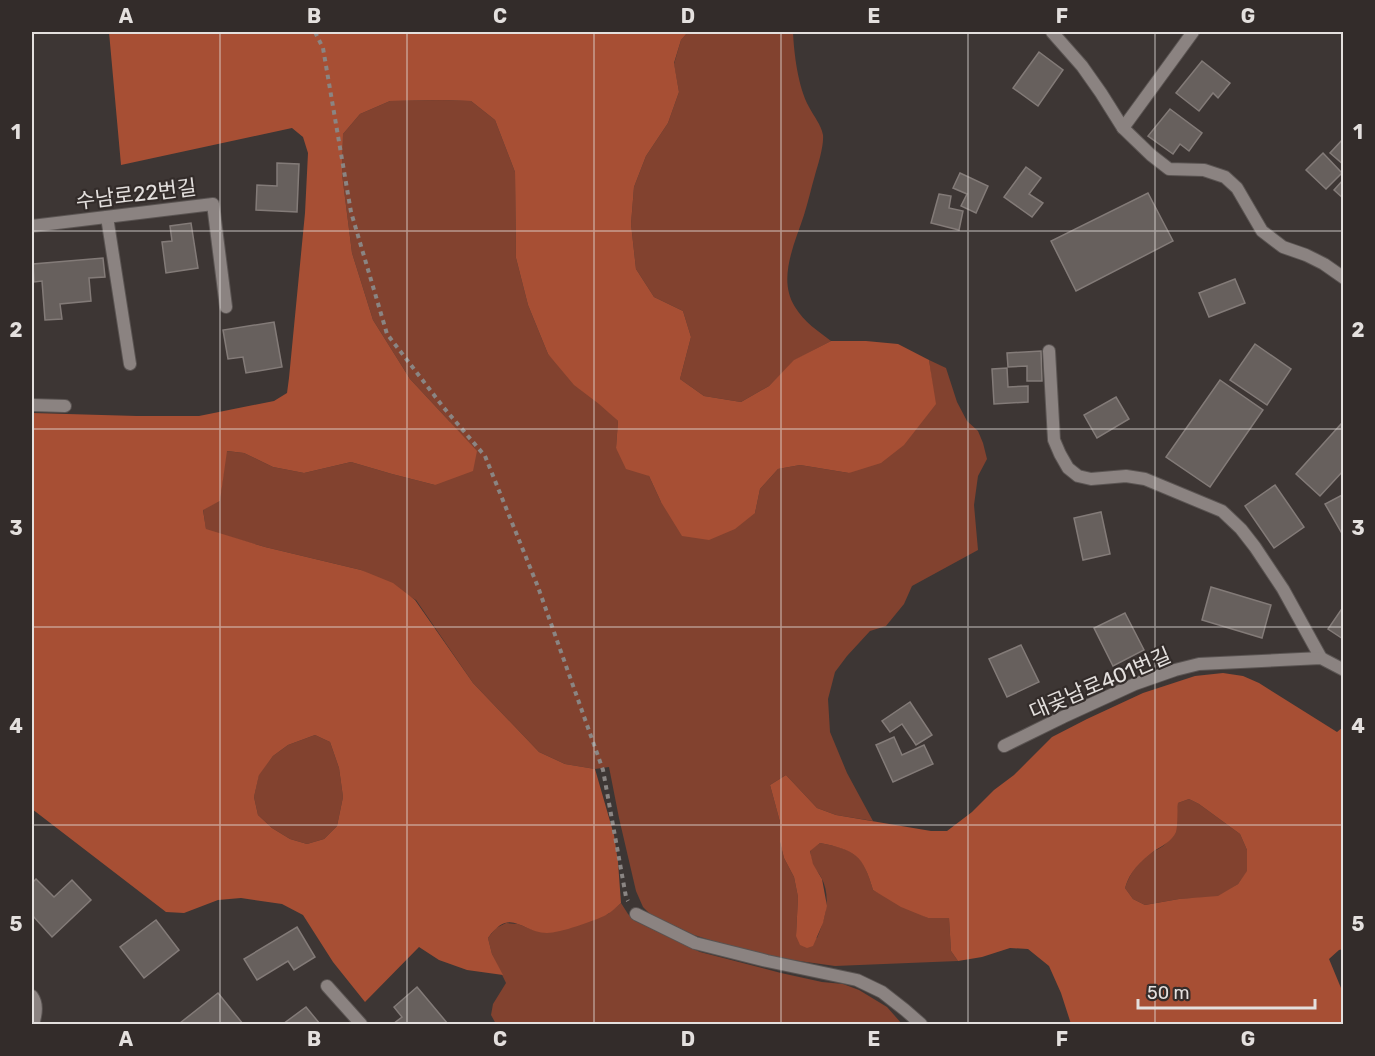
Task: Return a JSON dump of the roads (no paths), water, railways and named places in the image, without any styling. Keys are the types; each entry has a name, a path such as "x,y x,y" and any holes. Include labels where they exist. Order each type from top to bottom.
{"lane":[{"path":"1052,32 1082,66 1123,128 1151,156 1169,169 1204,170 1225,177 1237,188 1262,231 1283,247 1315,259 1344,278"},
{"path":"1123,128 1193,32"},
{"name":"수남로22번길","path":"32,226 213,204 226,308"},
{"path":"107,217 130,364"},
{"path":"1049,351 1054,440 1068,468 1078,476 1091,479 1126,476 1145,479 1222,511 1241,529 1255,547 1283,589 1321,658 1344,670"},
{"path":"32,405 65,406"},
{"name":"대곶남로401번길","path":"1004,746 1135,684 1174,670 1199,664 1321,658"},
{"path":"636,914 695,943 857,980 882,992 921,1024"},
{"path":"327,986 362,1024"},
{"path":"32,996 36,1008 33,1024"}]}
